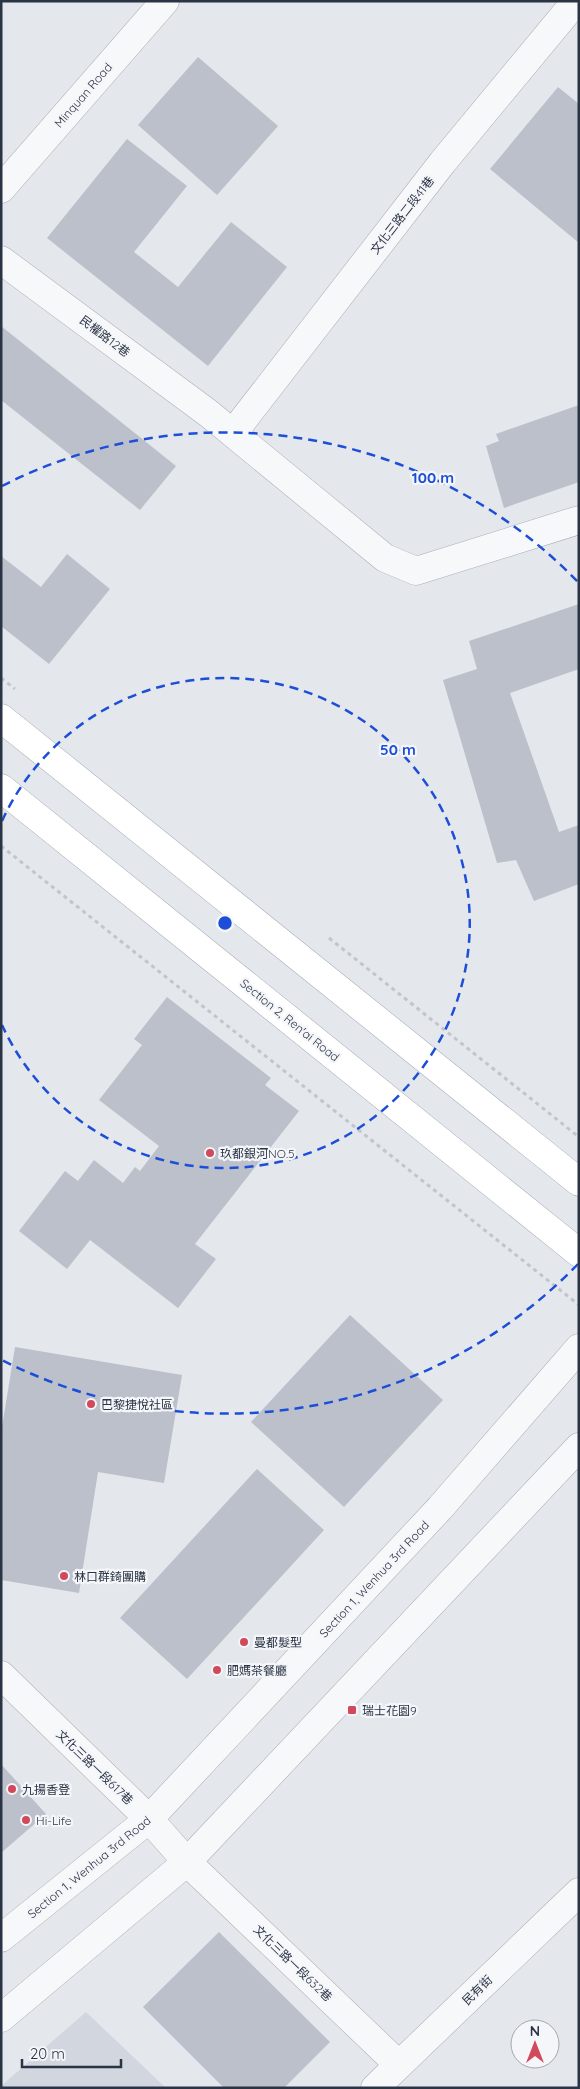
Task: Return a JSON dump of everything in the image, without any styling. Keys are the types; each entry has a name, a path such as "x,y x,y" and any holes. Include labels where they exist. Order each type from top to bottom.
{"main road":[{"path":"1,718 579,1182"},
{"name":"Section 2, Ren'ai Road","path":"1,788 579,1253"}],"street":[{"name":"Minquan Road","path":"1,189 165,1"},
{"name":"文化三路二段41巷","path":"233,433 442,163 576,1"},
{"name":"民權路12巷","path":"1,260 233,433"},
{"path":"233,433 385,558 416,571 579,520"},
{"name":"Section 1, Wenhua 3rd Road","path":"1,1938 149,1819 440,1508 579,1348"},
{"path":"1,2018 187,1862 579,1448"},
{"name":"文化三路一段617巷","path":"1,1675 149,1819 187,1862"},
{"name":"文化三路一段632巷","path":"187,1862 399,2065"},
{"name":"民有街","path":"375,2088 579,1892"}],"path":[{"path":"1,846 579,1305"}],"shaded area":[{"path":"86,2012 166,2088 1,2088 1,2086"}],"building":[{"path":"198,57 278,126 217,195 138,125"},
{"path":"558,87 579,104 579,243 490,169"},
{"path":"127,139 187,186 134,252 178,287 231,222 287,267 208,366 47,238"},
{"path":"1,326 176,466 140,510 1,400"},
{"path":"579,405 579,482 504,508 486,446 499,441 496,434"},
{"path":"67,554 110,589 49,664 1,626 1,556 41,587"},
{"path":"579,604 579,669 510,693 559,832 579,825 579,884 534,901 516,860 497,863 443,680 477,669 469,641"},
{"name":"玖都銀河NO.5","path":"167,997 271,1078 265,1085 299,1111 195,1244 216,1259 178,1308 90,1240 67,1269 19,1231 65,1171 78,1181 94,1160 123,1183 135,1167 140,1171 159,1146 99,1100 142,1045 134,1039"},
{"path":"350,1315 443,1400 344,1507 251,1422"},
{"name":"巴黎捷悅社區","path":"15,1347 182,1375 164,1483 98,1472 79,1593 1,1580 1,1433"},
{"path":"257,1469 324,1530 187,1679 120,1618"},
{"name":"九揚香登","path":"1,1764 46,1814 1,1853"},
{"path":"219,1932 330,2042 284,2088 224,2088 143,2007"}],"place":[{"name":"玖都銀河NO.5","path":"210,1153"},
{"name":"巴黎捷悅社區","path":"91,1404"},
{"name":"林口群錡團購","path":"64,1576"},
{"name":"曼都髮型","path":"244,1642"},
{"name":"肥媽茶餐廳","path":"217,1670"},
{"name":"瑞士花園9","path":"352,1710"},
{"name":"九揚香登","path":"12,1789"},
{"name":"Hi-Life","path":"26,1820"}]}
